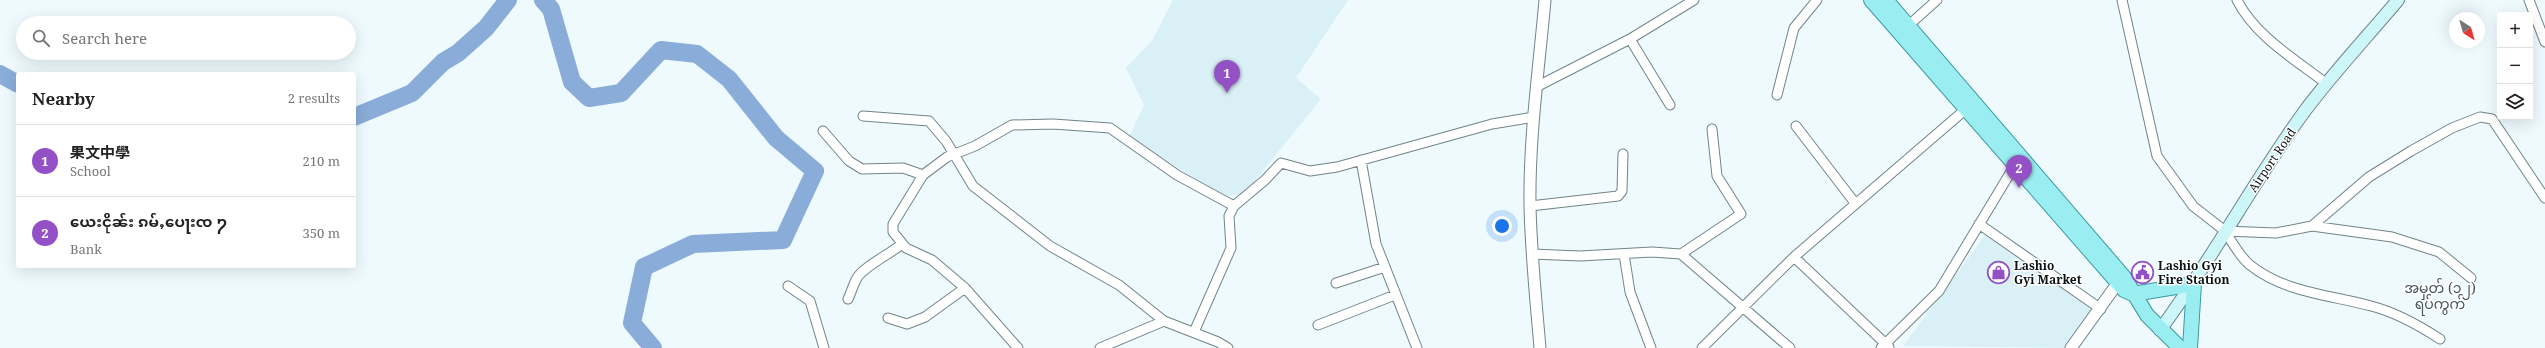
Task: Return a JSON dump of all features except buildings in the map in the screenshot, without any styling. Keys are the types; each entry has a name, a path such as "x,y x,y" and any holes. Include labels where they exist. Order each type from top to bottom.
{"main road":[{"path":"1871,0 2117,284 2132,294 2194,284 2190,348"},
{"path":"1886,0 2124,277 2132,294 2160,330 2180,348"},
{"name":"Airport Road","path":"2160,330 2194,284 2225,231 2304,112 2398,0"}],"street":[{"path":"1540,348 1532,254 1530,206 1534,117 1545,0"},
{"path":"1538,86 1630,39 1694,0"},
{"path":"1777,95 1794,28 1817,0"},
{"path":"1909,25 1937,0"},
{"path":"2122,0 2157,156 2193,206 2225,231 2249,265 2275,282 2308,292 2373,306 2425,329 2440,339"},
{"path":"2238,0 2242,10 2262,32 2327,84"},
{"path":"2529,0 2545,42"},
{"path":"1630,39 1670,105"},
{"path":"1702,348 1794,257 1966,109"},
{"path":"863,116 929,121 946,141 973,186 1050,246 1119,285 1164,321 1194,332 1228,348"},
{"path":"1194,332 1230,248 1229,216 1234,206 1260,184 1281,162 1310,172 1361,160 1492,124 1534,117"},
{"path":"2312,226 2369,177 2452,128 2480,117 2492,119 2545,198"},
{"path":"1018,348 965,288 932,260 902,244 893,232 893,224 923,175 953,154 975,146 1012,125 1053,124 1110,128 1177,174 1234,206"},
{"path":"1796,126 1855,203"},
{"path":"1532,254 1580,256 1681,254 1741,214 1717,176 1712,130"},
{"path":"823,131 849,161 862,170 903,168 923,175"},
{"path":"1530,206 1618,196 1622,191 1623,154"},
{"path":"1361,160 1376,244 1417,348"},
{"path":"1794,257 1885,347 1939,291 2015,165"},
{"path":"1979,224 2101,309"},
{"path":"2225,231 2276,233 2312,226 2392,237 2432,250 2448,257 2471,278"},
{"path":"848,299 857,278 867,268 888,256 902,244"},
{"path":"1624,254 1630,292 1651,348"},
{"path":"1681,254 1790,348"},
{"path":"1336,283 1385,267"},
{"path":"2071,348 2101,309 2117,284"},
{"path":"788,286 810,301 816,313 824,348"},
{"path":"888,318 907,324 925,317 965,288"},
{"path":"1318,325 1395,295"},
{"path":"1100,348 1164,321"}],"shaded area":[{"path":"1173,0 1348,0 1296,78 1321,99 1244,194 1229,196 1215,190 1129,138 1144,105 1126,68 1152,41"},
{"name":"Lashio Gyi Market","path":"1986,234 2095,310 2065,348 1903,346"}],"waterway":[{"path":"356,116 412,93 443,62 458,53 486,28 508,0"},
{"path":"543,0 551,9 572,82 589,98 621,93 661,50 697,54 729,79 776,138 815,171 783,240 693,244 644,267 632,323 653,348"},
{"path":"0,74 16,83"}],"place":[{"name":"果文中學","path":"1227,93"},
{"name":"ယေးငိုၼ်း ၵမ်ႇပေႃးၸ ႒","path":"2019,188"},
{"name":"Lashio Gyi Market","path":"1999,272"},
{"name":"Lashio Gyi Fire Station","path":"2142,272"}],"district":[{"name":"အမှတ် (၁၂) ရပ်ကွက်","path":"2440,296"}]}
